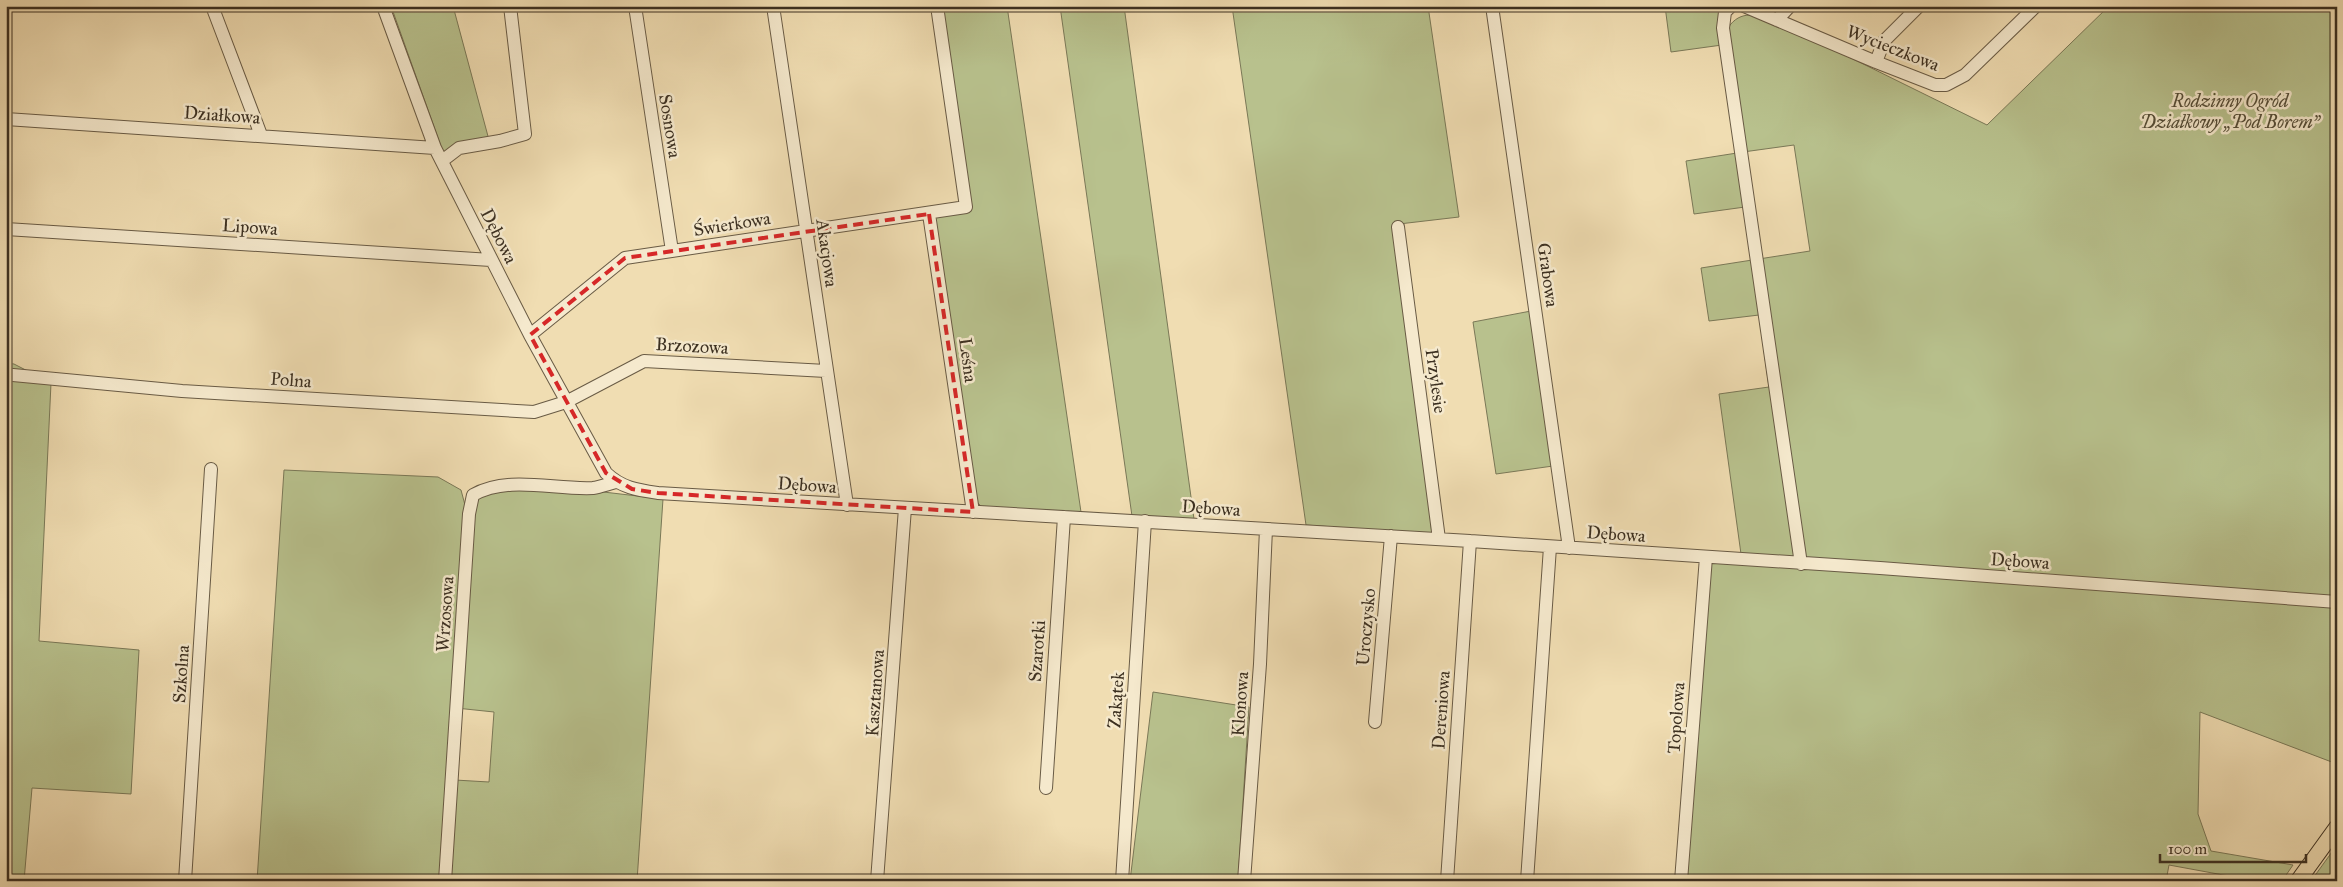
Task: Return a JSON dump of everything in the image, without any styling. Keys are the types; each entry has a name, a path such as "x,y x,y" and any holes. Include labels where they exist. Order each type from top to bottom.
{"main road":[{"path":"2298,881 2337,827"}],"street":[{"path":"212,6 261,135"},
{"name":"Dębowa","path":"383,6 435,148 530,335 606,473 616,482 632,489 658,493 847,505 1550,546 2337,602"},
{"path":"442,162 459,148 500,141 525,134 510,6"},
{"name":"Sosnowa","path":"635,6 672,251"},
{"name":"Akacjowa","path":"773,6 847,505"},
{"name":"Świerkowa","path":"530,335 625,258 966,207 937,6"},
{"name":"Grabowa","path":"1492,6 1569,548"},
{"path":"1731,6 1725,12 1723,28 1801,564"},
{"name":"Wycieczkowa","path":"1744,6 1935,85 1946,85 1965,75 2036,6"},
{"path":"1776,20 1790,6"},
{"path":"1876,62 1884,41 1919,6"},
{"name":"Działkowa","path":"6,119 435,148"},
{"name":"Leśna","path":"929,214 972,512"},
{"name":"Przylesie","path":"1398,227 1439,539"},
{"name":"Lipowa","path":"6,229 492,260"},
{"name":"Brzozowa","path":"566,402 644,361 826,371"},
{"name":"Polna","path":"13,376 182,390 534,412 566,402"},
{"name":"Szkolna","path":"185,881 211,469"},
{"name":"Wrzosowa","path":"445,881 469,514 473,495 488,486 530,485 594,488 616,482"},
{"name":"Kasztanowa","path":"877,881 891,726 905,508"},
{"name":"Szarotki","path":"1046,788 1064,517"},
{"name":"Zakątek","path":"1122,881 1145,521"},
{"name":"Klonowa","path":"1244,881 1260,664 1266,529"},
{"name":"Uroczysko","path":"1375,722 1391,536"},
{"name":"Dereniowa","path":"1447,881 1470,541"},
{"path":"1527,881 1550,546"},
{"name":"Topolowa","path":"1681,881 1706,557"}],"highlighted area":[{"path":"929,214 973,512 658,493 632,489 606,473 530,335 625,258"}],"green space":[{"path":"391,6 453,6 489,140 444,155"},
{"path":"941,6 1007,6 1081,512 982,507 977,502 933,215 968,209"},
{"path":"1060,6 1124,6 1194,519 1132,516"},
{"path":"1232,6 1428,6 1459,217 1399,224 1432,534 1306,525"},
{"path":"1665,6 1719,6 1722,45 1671,52"},
{"name":"Rodzinny Ogród Działkowy „Pod Borem”","path":"2109,6 2337,6 2337,764 2200,712 2198,814 2211,851 2293,865 2282,881 2256,881 2169,865 2166,881 1684,881 1707,561 1741,554 1719,394 1769,387 1759,315 1709,321 1701,268 1810,251 1794,145 1743,152 1727,35 1730,25 1735,20 1747,15 1759,16 1778,22 1987,125"},
{"path":"1737,153 1745,207 1694,214 1686,161"},
{"path":"1531,311 1553,466 1496,474 1473,322"},
{"path":"6,363 14,364 51,383 39,641 139,650 131,794 32,788 24,881 6,881"},
{"path":"284,470 438,477 461,490 465,505 442,881 257,881"},
{"path":"489,489 595,491 663,499 637,881 449,881 455,780 489,782 494,712 456,708 475,501"},
{"path":"1153,692 1249,707 1238,881 1130,881"},
{"path":"2337,845 2337,881 2311,881"}]}
